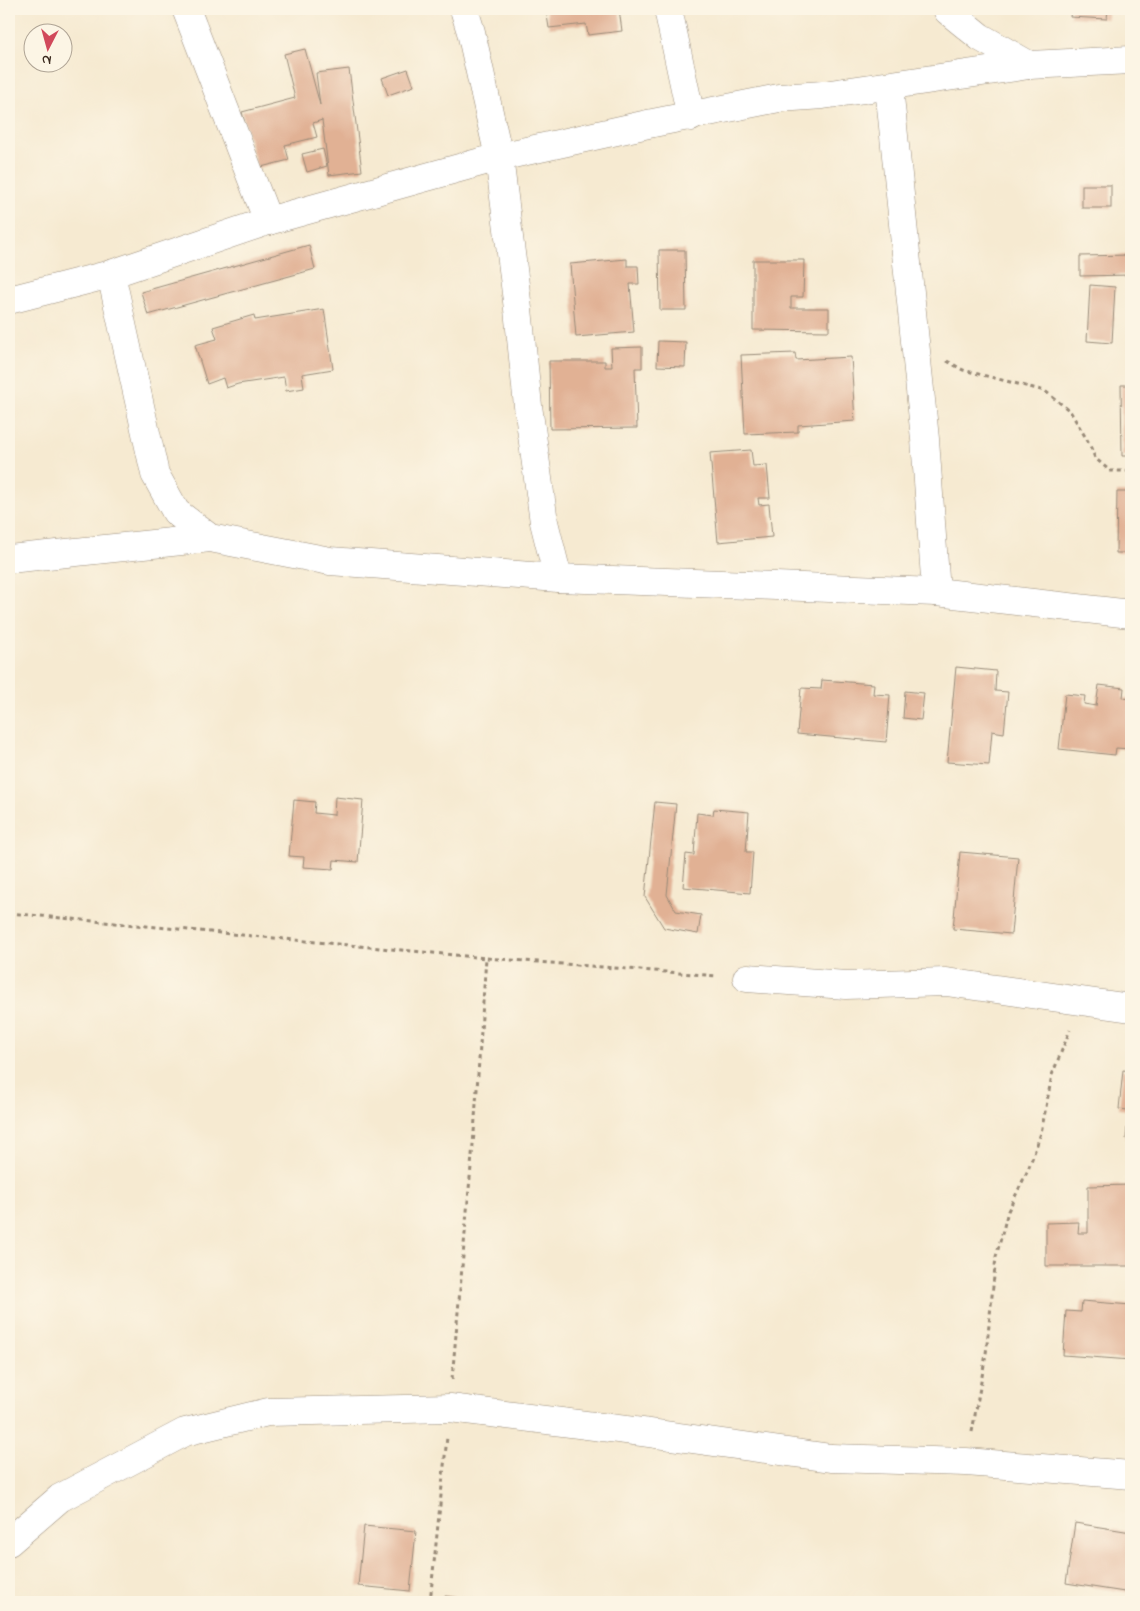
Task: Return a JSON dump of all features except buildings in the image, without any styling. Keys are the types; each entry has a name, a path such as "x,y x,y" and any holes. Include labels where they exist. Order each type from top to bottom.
{"street":[{"path":"186,9 268,221"},
{"path":"464,9 471,32 499,157 528,406 544,522 558,578"},
{"path":"668,9 691,116"},
{"path":"947,9 948,12 980,37 1029,65"},
{"path":"9,300 111,274 268,221 499,157 648,124 779,98 889,87 1029,65 1131,60"},
{"path":"889,87 925,439 936,592"},
{"path":"111,274 155,474 176,512 210,538"},
{"path":"9,558 210,538 330,562 558,578 936,592 1131,614"},
{"path":"748,978 846,985 946,982 1131,1008"},
{"path":"9,1542 60,1498 185,1432 268,1412 450,1408 831,1458 966,1462 1131,1475"}],"path":[{"path":"914,343 963,370 1045,391 1070,411 1089,443 1095,458 1110,471 1131,471"},
{"path":"9,913 486,958 748,978"},
{"path":"430,1602 450,1408 474,1133 486,958"},
{"path":"966,1462 986,1354 996,1257 1008,1211 1028,1170 1041,1133 1052,1075 1081,1002"}]}
